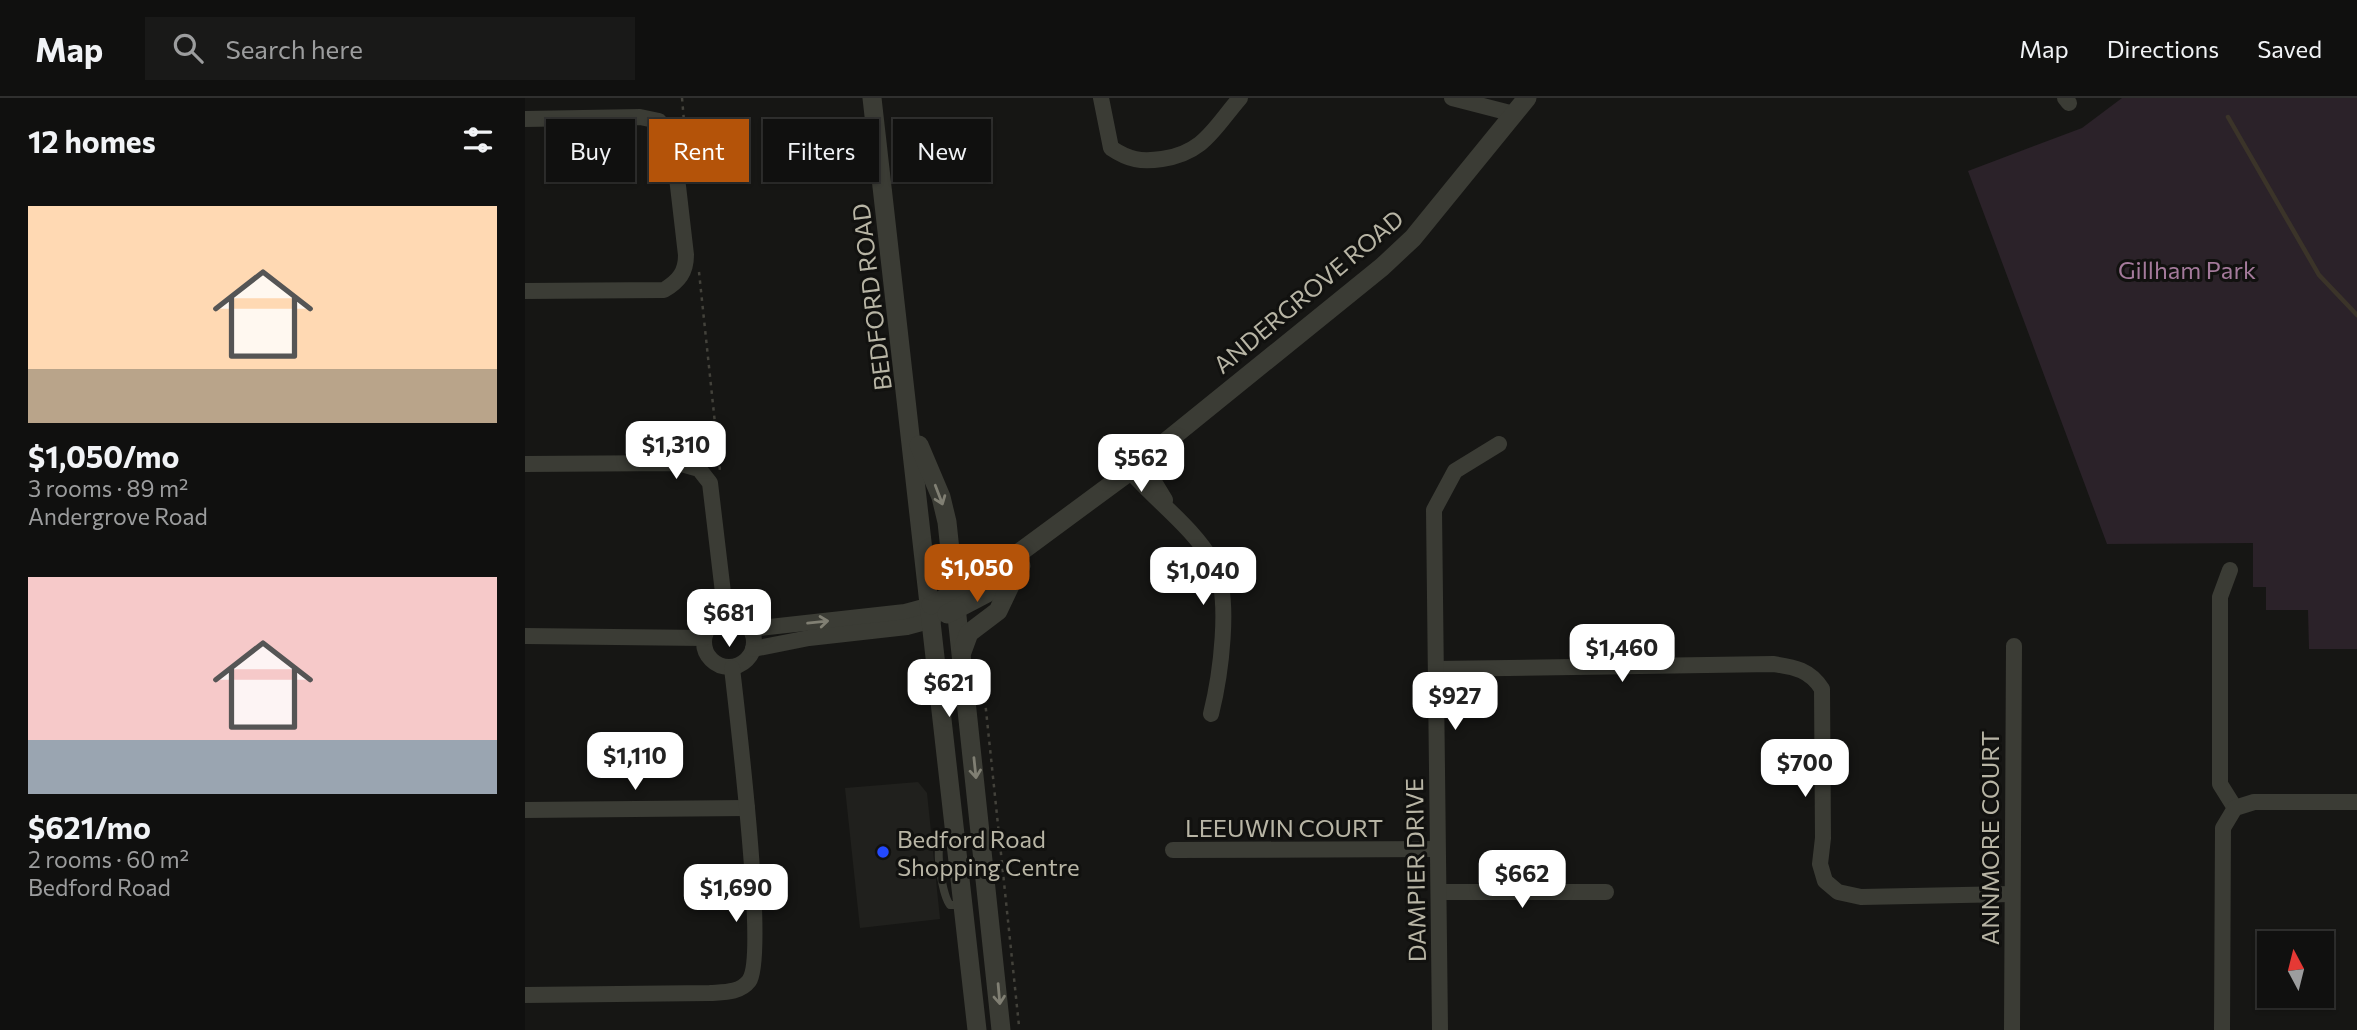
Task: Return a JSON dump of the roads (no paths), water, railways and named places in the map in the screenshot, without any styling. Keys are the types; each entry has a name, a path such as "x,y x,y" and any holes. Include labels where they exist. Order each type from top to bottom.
{"street":[{"name":"BEDFORD ROAD","path":"872,98 977,1030"},
{"path":"1101,98 1105,129 1111,148 1127,158 1143,162 1184,156 1200,146 1240,98"},
{"path":"1452,98 1514,114"},
{"name":"ANDERGROVE ROAD","path":"956,602 1136,466 1382,267 1413,238 1527,98"},
{"path":"525,119 640,117 659,121 673,143 686,268 677,282 664,290 525,292"},
{"name":"BEDFORD ROAD","path":"908,407 944,506 1001,1030"},
{"name":"DAMPIER DRIVE","path":"1440,1030 1434,510 1455,471 1499,444"},
{"path":"525,464 678,463 699,469 709,482 726,618"},
{"path":"1136,466 1212,560 1220,581 1221,672 1210,714"},
{"name":"ANDERGROVE ROAD","path":"932,613 956,602 987,593 1073,526 1136,466"},
{"path":"962,654 969,633 998,611 1012,578 1023,565"},
{"path":"2230,570 2220,597 2220,784 2235,808"},
{"path":"750,629 905,612 932,613"},
{"path":"753,649 750,629 740,620 726,618 712,624 704,638 704,646 710,660 732,667 741,664 753,649 809,638 914,626 932,613"},
{"path":"525,636 704,638"},
{"name":"ANNMORE COURT","path":"2012,1030 2014,646"},
{"path":"1436,669 1773,664 1812,675 1822,689 1824,713 1820,864 1825,881 1838,892 1861,897 2012,894"},
{"path":"525,995 734,992 749,981 757,956 747,808 732,667"},
{"path":"2222,1030 2223,828 2235,808 2254,802 2357,802"},
{"path":"525,810 747,808"},
{"name":"LEEUWIN COURT","path":"1173,850 1437,849"},
{"path":"1439,892 1606,892"}],"waterway":[{"path":"2228,117 2319,275 2357,315"}],"place":[{"name":"Bedford Road Shopping Centre","path":"883,852"}],"park label":[{"name":"Gillham Park","path":"2187,269"}]}
